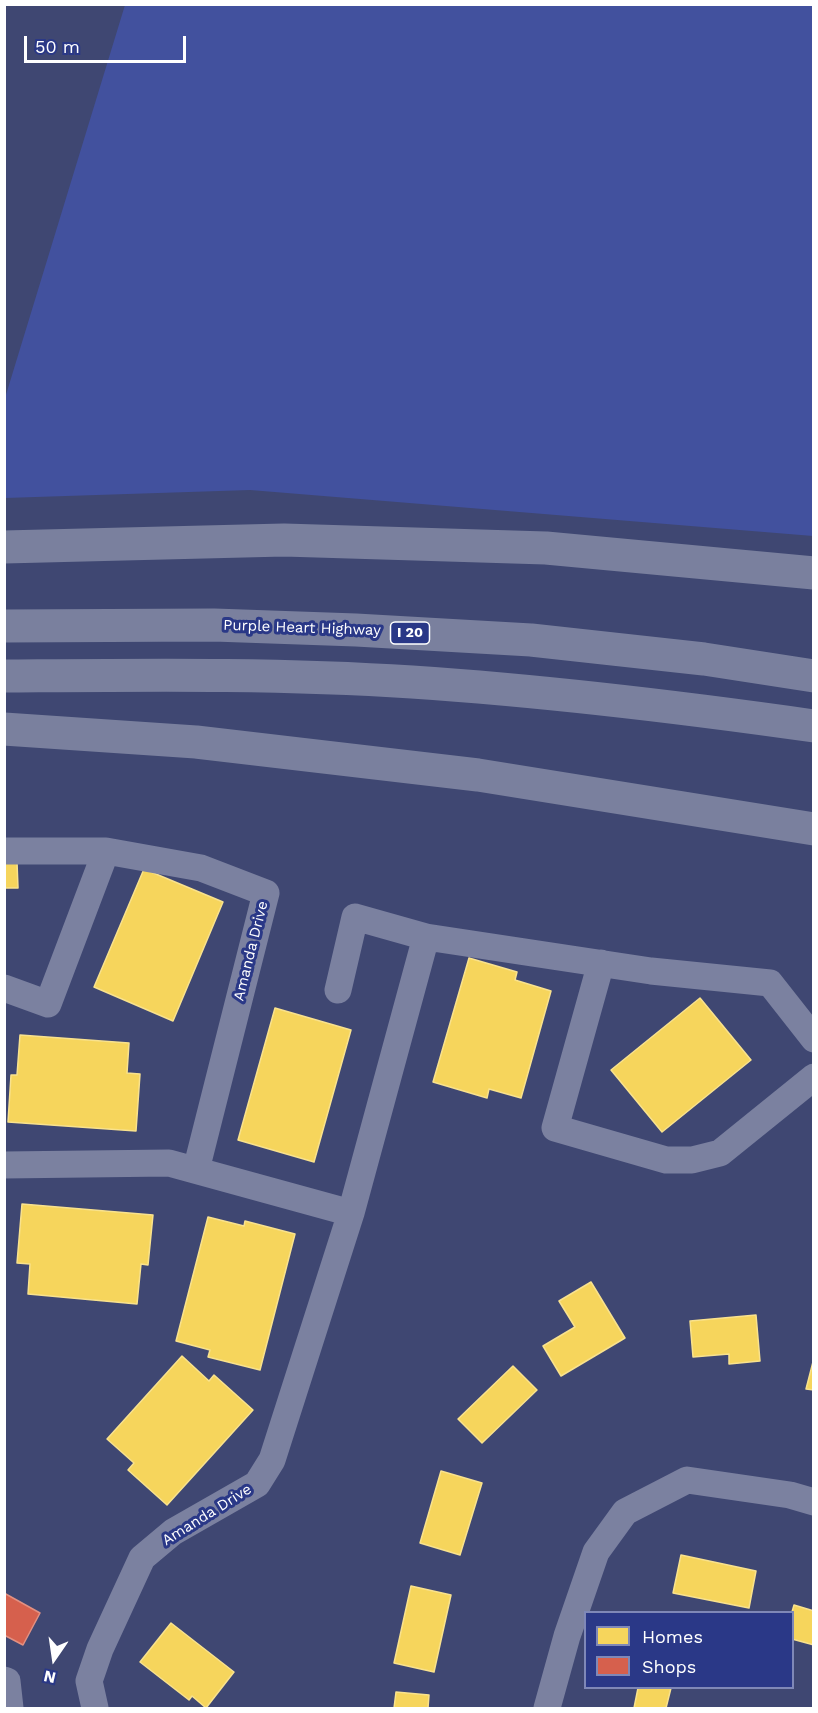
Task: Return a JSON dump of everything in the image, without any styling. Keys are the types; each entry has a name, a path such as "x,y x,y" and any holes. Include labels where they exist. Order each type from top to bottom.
{"highway":[{"path":"4,548 284,540 534,548 813,573"},
{"name":"Purple Heart Highway","path":"4,626 214,625 496,638 704,658 813,676"},
{"path":"4,676 294,676 412,682 573,695 813,726"},
{"path":"4,729 196,742 399,765 478,775 813,829"}],"street":[{"name":"Amanda Drive","path":"4,851 106,850 201,868 266,893 196,1170"},
{"path":"4,988 48,1004 106,850"},
{"path":"338,990 355,917 426,937 651,971 770,983 813,1039"},
{"name":"Amanda Drive","path":"95,1708 89,1681 100,1649 142,1558 173,1532 257,1484 273,1461 351,1213 426,937"},
{"path":"601,963 555,1128 666,1160 692,1160 720,1153 813,1077"},
{"path":"4,1165 169,1163 351,1213"},
{"path":"547,1708 567,1636 596,1552 625,1512 687,1480 790,1495 813,1502"},
{"path":"6,1674 10,1708"}],"shaded area":[{"path":"125,5 813,5 813,536 250,490 5,498 5,398"}],"building: Homes":[{"path":"4,862 17,862 18,888 4,888"},
{"path":"144,869 223,902 173,1021 94,987"},
{"path":"469,958 517,972 515,980 551,991 521,1098 489,1089 487,1098 433,1082"},
{"path":"700,998 751,1060 662,1132 611,1070"},
{"path":"275,1008 351,1030 314,1162 238,1140"},
{"path":"20,1035 129,1043 127,1073 140,1074 136,1131 8,1122 11,1075 17,1075"},
{"path":"22,1204 153,1215 148,1265 141,1264 137,1304 28,1294 30,1264 17,1263"},
{"path":"208,1217 244,1226 245,1221 295,1234 260,1370 208,1357 210,1350 176,1341"},
{"path":"591,1282 625,1338 561,1376 543,1346 575,1327 559,1301"},
{"path":"756,1315 760,1361 729,1364 729,1354 693,1357 690,1321"},
{"path":"182,1356 209,1381 214,1375 253,1410 167,1505 128,1470 134,1463 107,1439"},
{"path":"814,1358 814,1390 806,1389"},
{"path":"513,1366 537,1390 482,1443 458,1419"},
{"path":"441,1471 482,1483 460,1555 420,1543"},
{"path":"681,1555 756,1571 749,1608 673,1593"},
{"path":"411,1586 451,1595 434,1672 394,1663"},
{"path":"794,1605 814,1611 814,1645 794,1640"},
{"path":"171,1623 234,1672 206,1708 192,1696 189,1700 140,1662"},
{"path":"638,1689 671,1689 666,1708 634,1708"},
{"path":"396,1692 429,1695 428,1708 394,1708"}],"building: Shops":[{"path":"4,1593 40,1613 23,1645 4,1635"}]}
